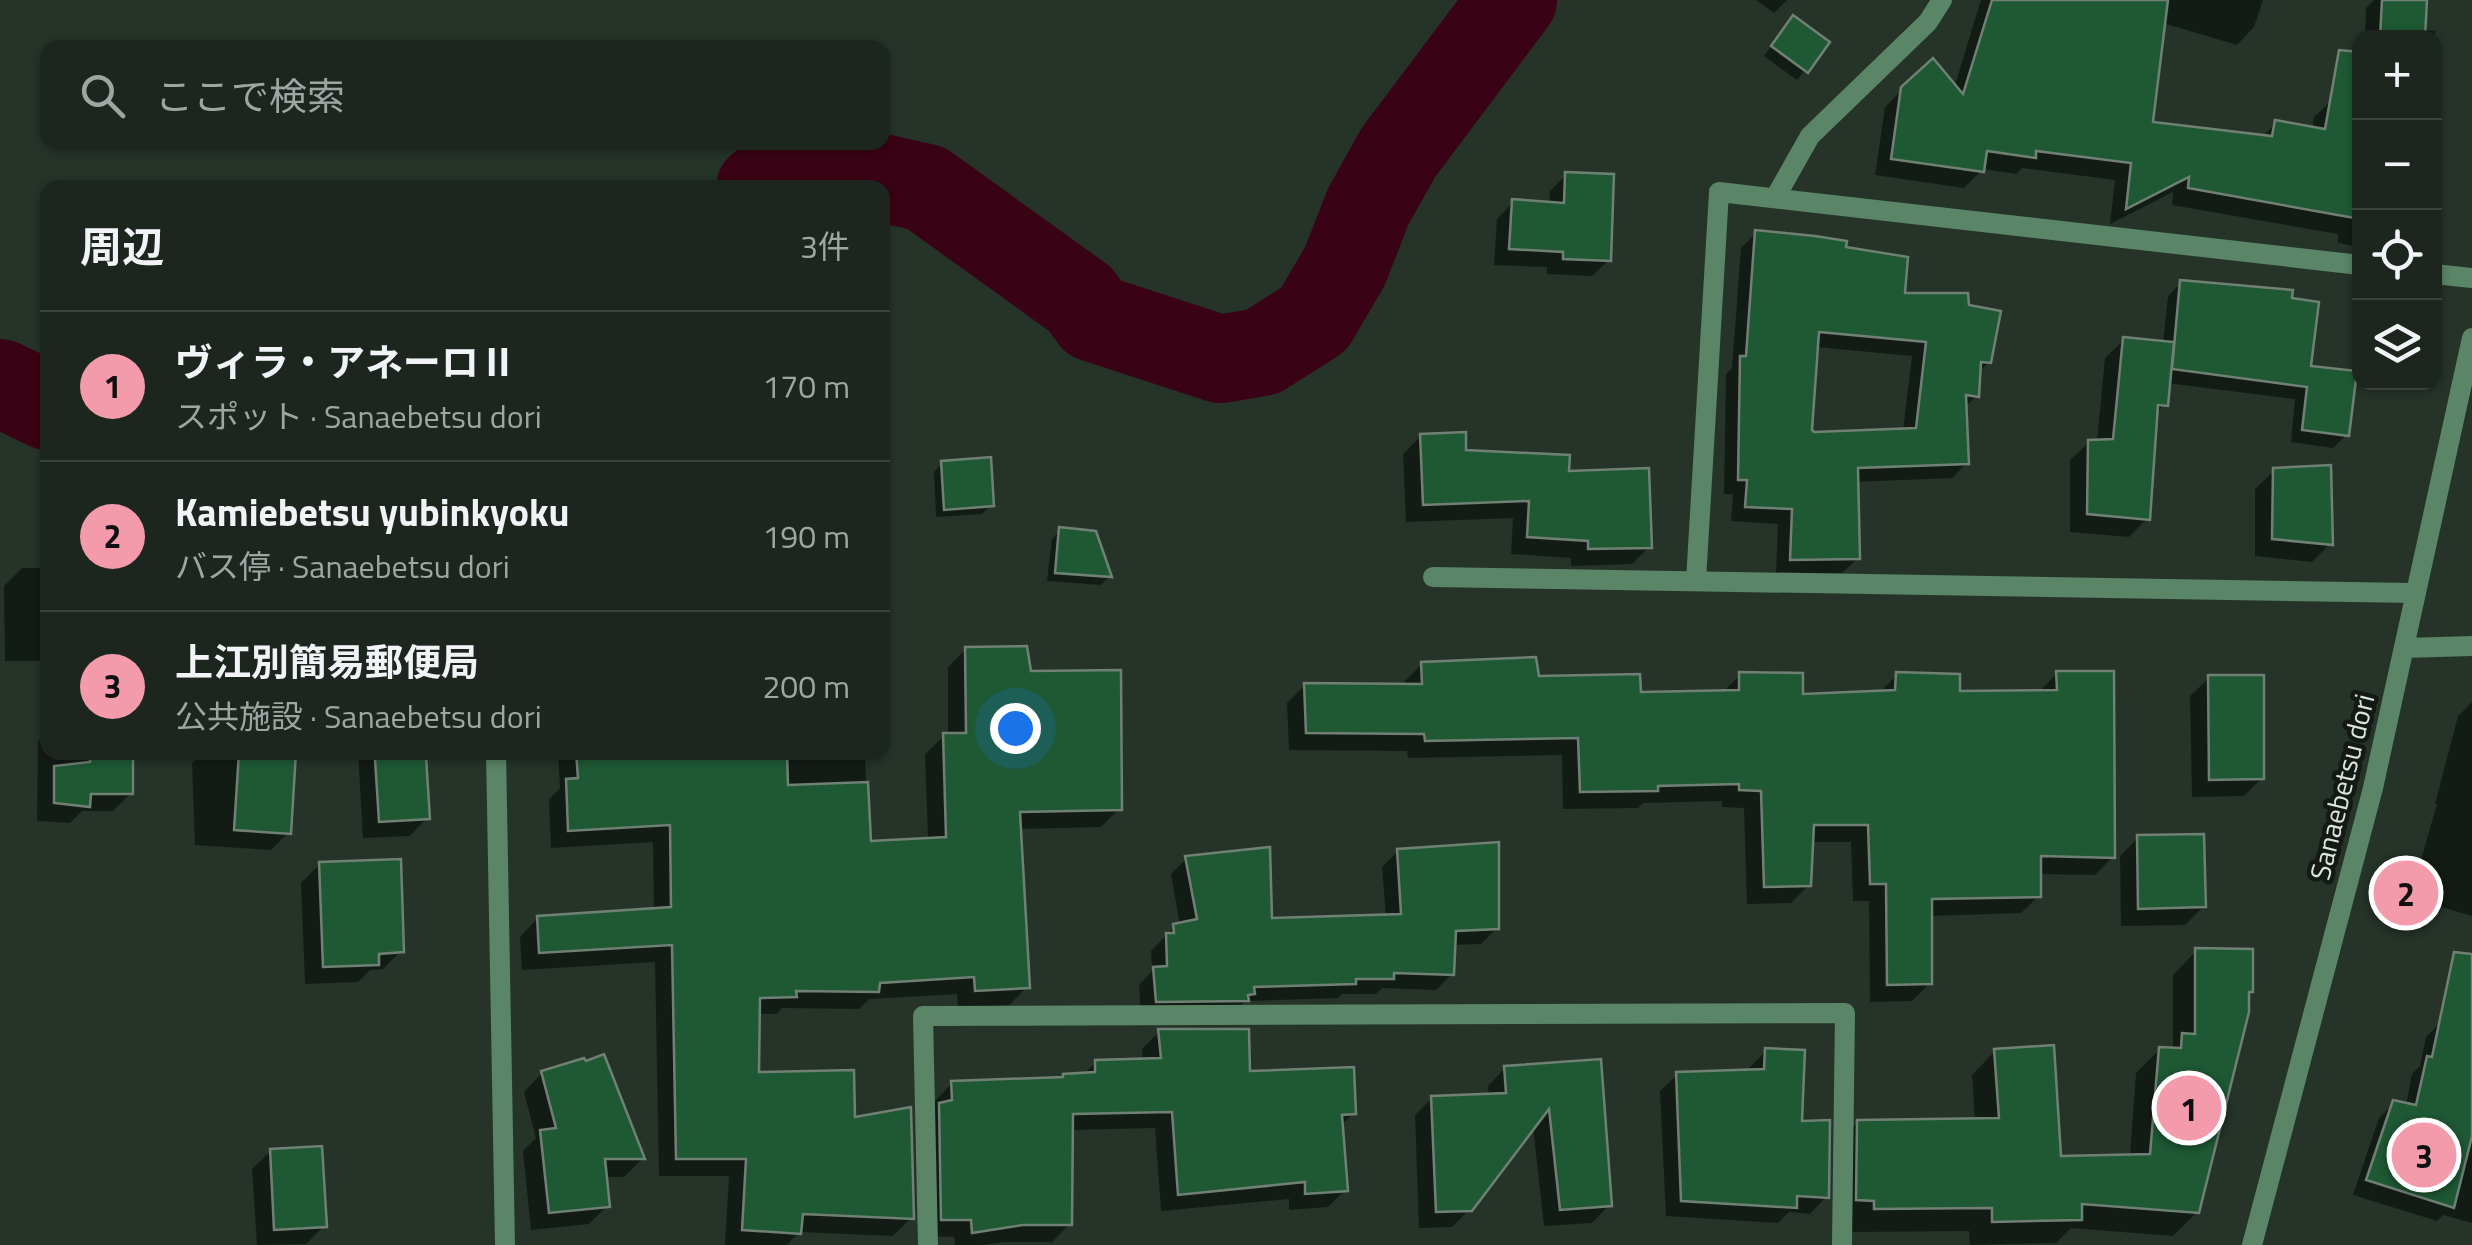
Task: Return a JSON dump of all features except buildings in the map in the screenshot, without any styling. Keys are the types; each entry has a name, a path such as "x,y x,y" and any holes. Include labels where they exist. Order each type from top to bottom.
{"street":[{"path":"1775,198 1810,136 1928,22 1942,0"},
{"path":"1696,581 1719,192 2352,264"},
{"path":"2442,275 2472,278"},
{"name":"Sanaebetsu dori","path":"2252,1245 2372,788 2472,338"},
{"path":"1432,577 2415,594"},
{"path":"2404,648 2472,646"},
{"path":"496,760 505,1245"},
{"path":"928,1245 923,1016 1845,1013 1842,1245"}],"waterway":[{"path":"808,180 855,172 926,188 1080,299 1094,318 1220,359 1262,352 1314,319 1345,266 1368,207 1398,153 1513,0"},
{"path":"0,383 40,402"}],"place":[{"name":"Kamiebetsu yubinkyoku","path":"2406,893"},
{"name":"ヴィラ・アネーロⅡ","path":"2189,1108"},
{"name":"上江別簡易郵便局","path":"2424,1155"}]}
